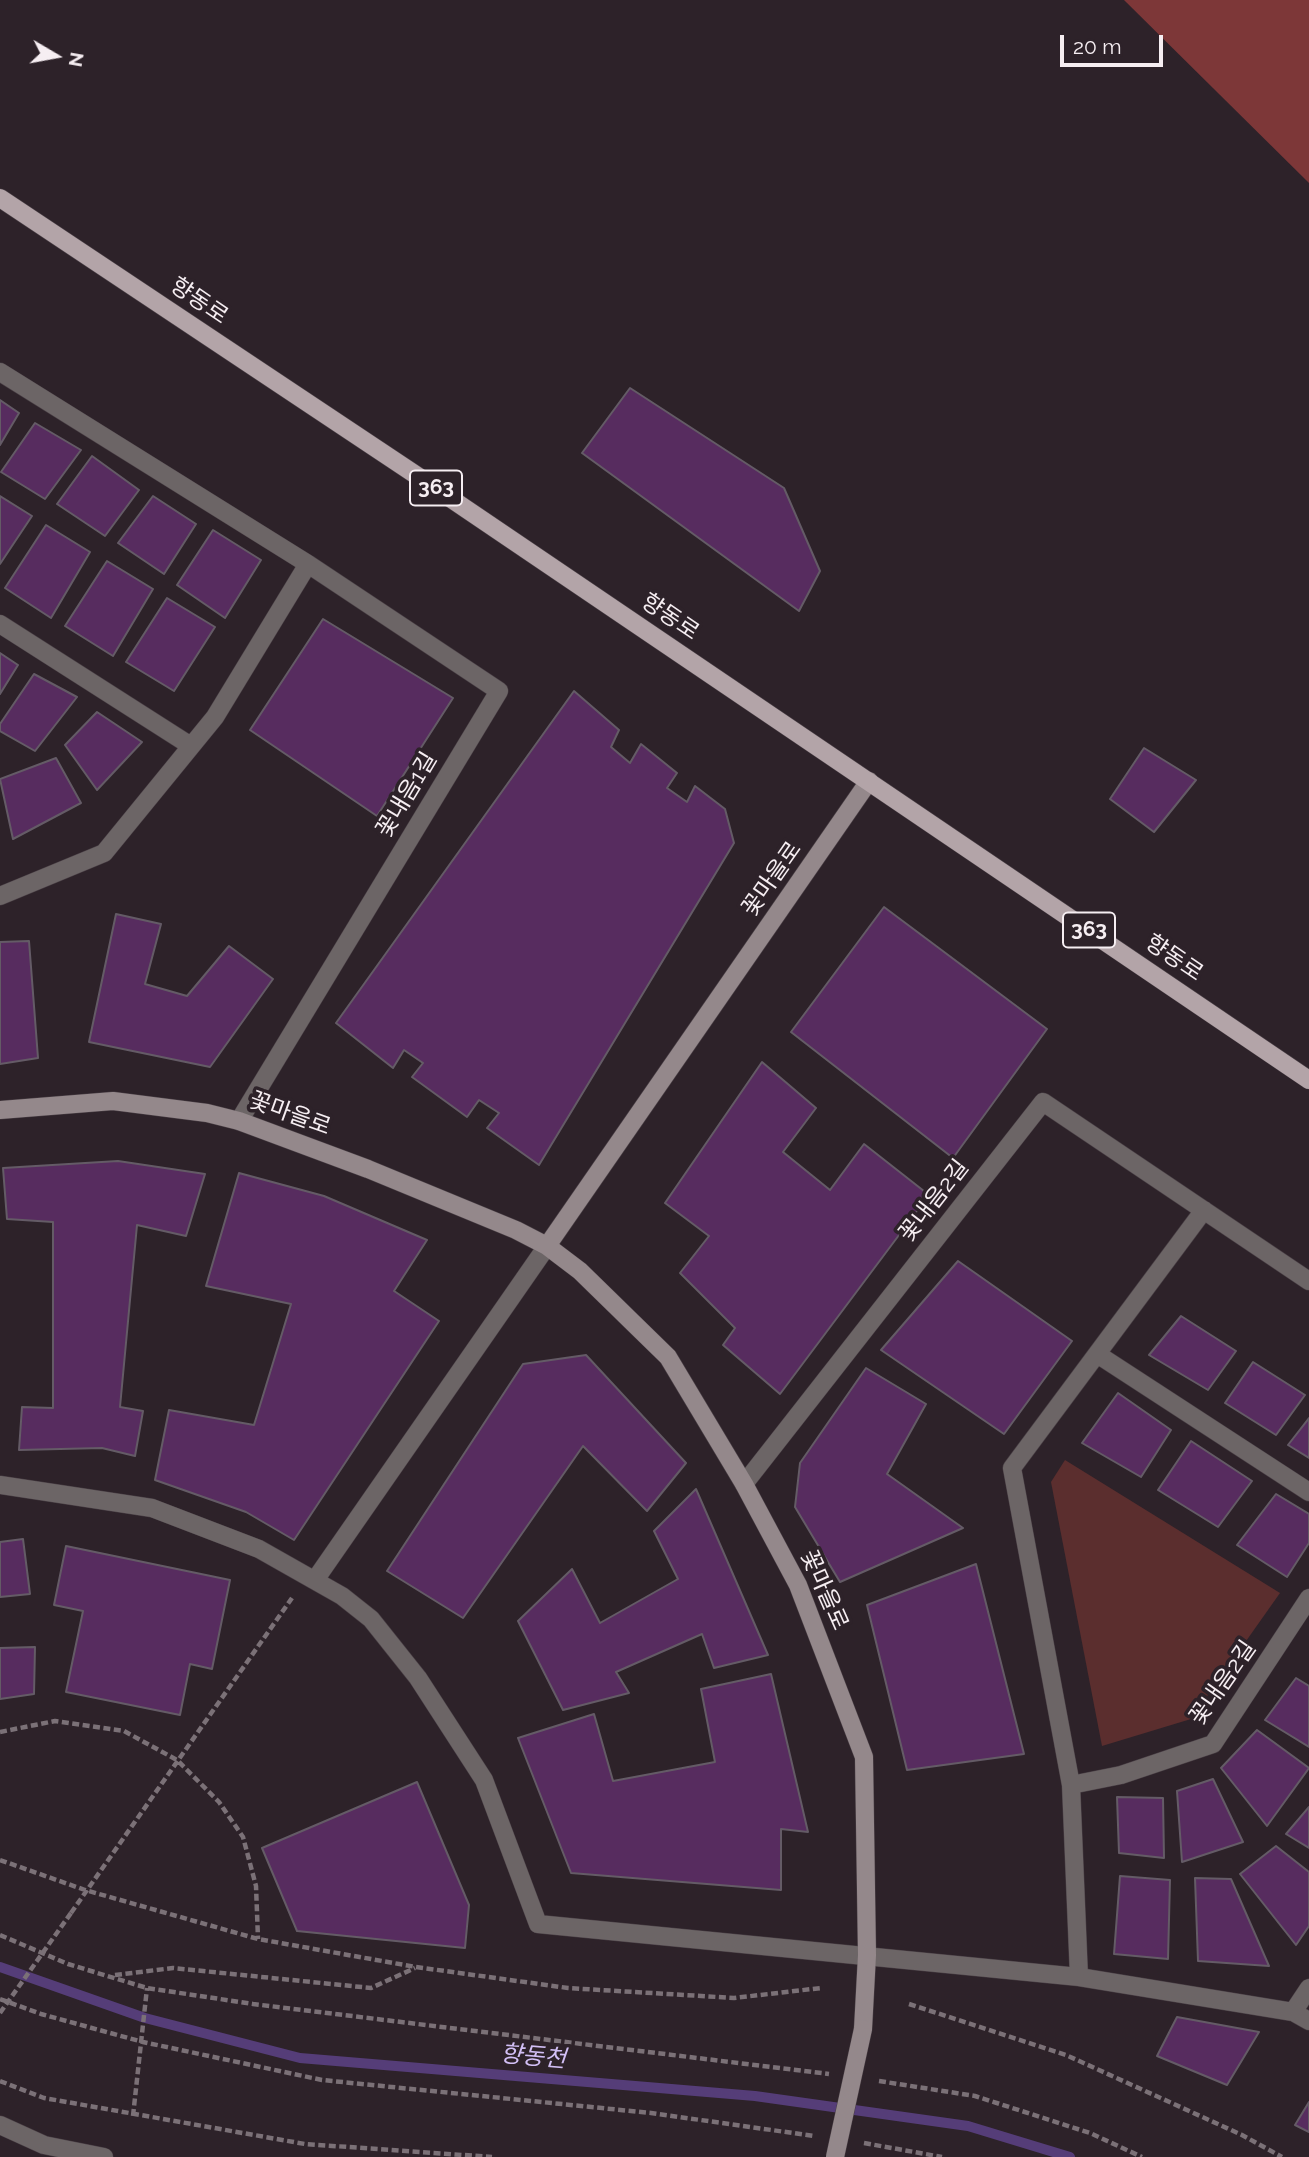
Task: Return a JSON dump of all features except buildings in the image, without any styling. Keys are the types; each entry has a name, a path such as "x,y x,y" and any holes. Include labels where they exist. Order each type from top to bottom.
{"main road":[{"name":"향동로","path":"0,198 416,475 1309,1080"}],"street":[{"name":"꽃내음1길","path":"0,372 308,564 499,691 239,1121"},
{"path":"0,896 104,853 215,717 308,564"},
{"path":"0,624 191,746"},
{"name":"꽃마을로","path":"315,1580 869,781"},
{"name":"꽃마을로","path":"0,1110 19,1106 113,1101 239,1121 393,1179 516,1230 547,1246 580,1271 668,1357 744,1484 798,1584 864,1757 867,1955 863,2029 835,2157"},
{"name":"꽃내음2길","path":"744,1484 1043,1102 1309,1281"},
{"path":"1079,1977 1071,1785 1012,1468 1203,1210"},
{"path":"1097,1354 1309,1492"},
{"path":"0,1485 152,1508 259,1549 315,1580 371,1619 418,1678 484,1780 538,1924 1079,1977 1301,2016 1309,1988"},
{"name":"꽃내음2길","path":"1071,1785 1121,1775 1213,1744 1309,1598"},
{"path":"0,2126 44,2145 104,2157"}],"path":[{"path":"0,2013 294,1595"},
{"path":"0,1732 55,1721 124,1731 177,1760 219,1802 243,1837 256,1886 258,1940"},
{"path":"0,1860 85,1890 258,1940 416,1967 568,1988 734,1998 821,1988"},
{"path":"0,1936 68,1964 147,1988 253,2004 837,2075"},
{"path":"112,1976 173,1968 371,1988 416,1967"},
{"path":"133,2116 147,1988"},
{"path":"0,1999 41,2014 143,2042 322,2080 651,2113 828,2138"},
{"path":"909,2004 1066,2055 1242,2135 1282,2157"},
{"path":"865,2079 975,2096 1090,2133 1142,2157"},
{"path":"0,2081 44,2098 133,2116 305,2144 492,2157"},
{"path":"855,2142 942,2157"}],"shaded area":[{"path":"1124,0 1309,0 1309,183"},
{"path":"1065,1460 1280,1593 1191,1719 1102,1746 1051,1482"}],"waterway":[{"name":"향동천","path":"0,1967 145,2018 300,2058 755,2096 968,2126 1070,2157"}]}
